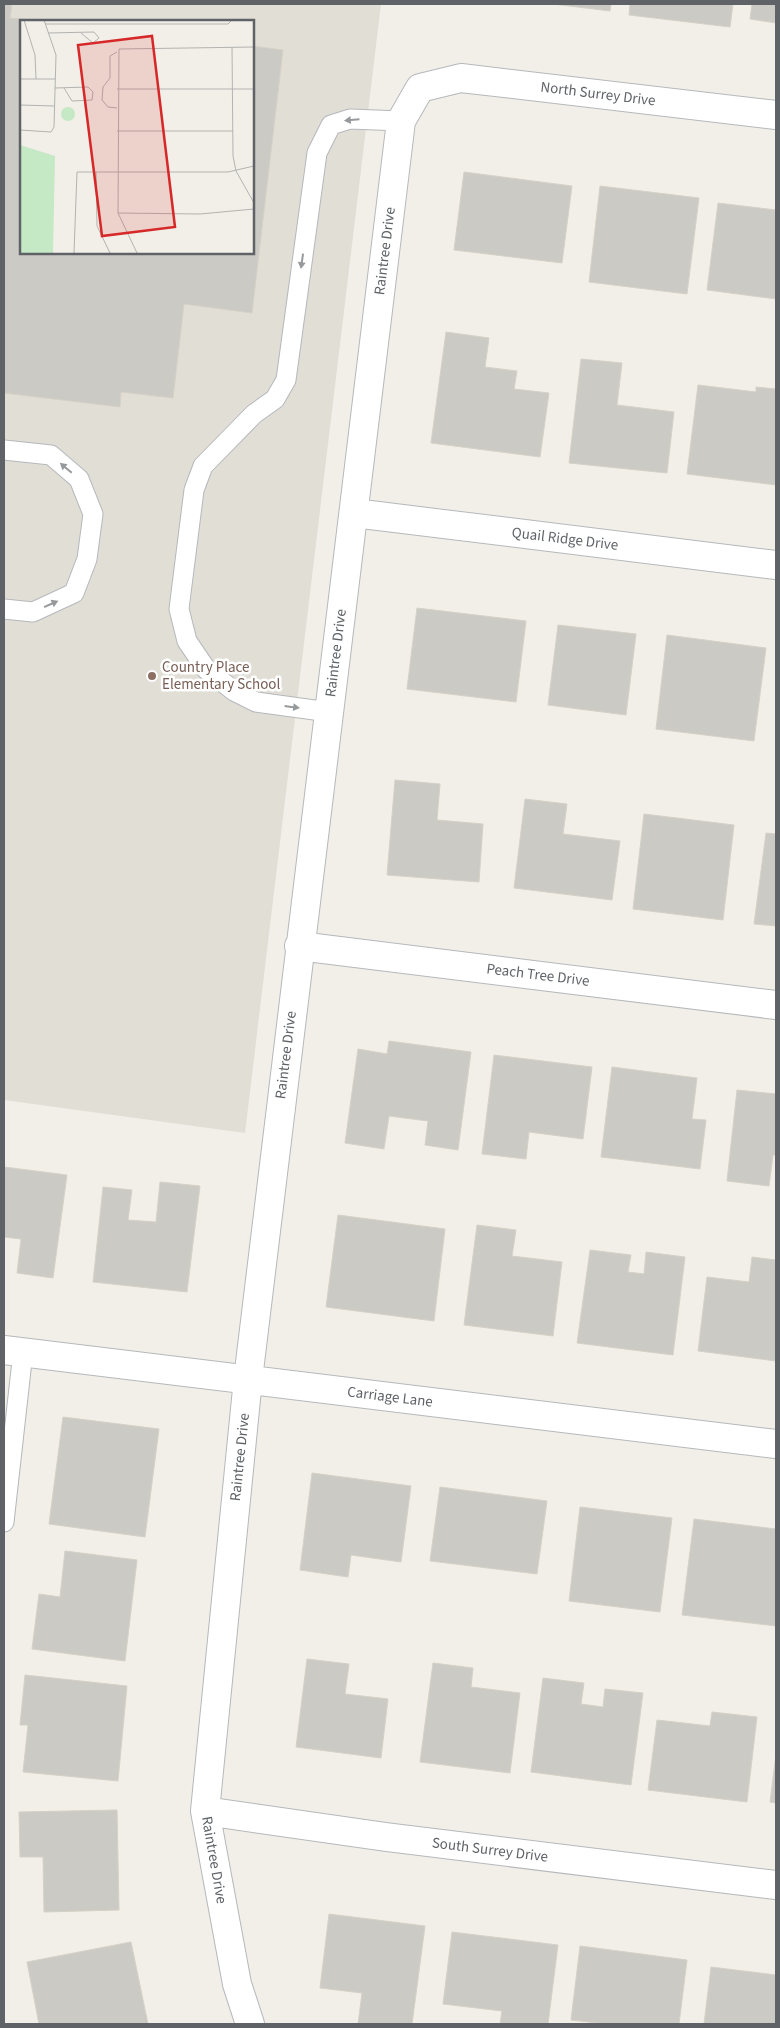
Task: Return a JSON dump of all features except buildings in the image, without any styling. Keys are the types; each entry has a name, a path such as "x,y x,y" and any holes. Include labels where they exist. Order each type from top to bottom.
{"street":[{"name":"North Surrey Drive","path":"420,88 461,78 776,115"},
{"name":"Raintree Drive","path":"250,2024 237,1984 205,1811 248,1379 299,946 401,122 420,88"},
{"name":"Quail Ridge Drive","path":"354,513 776,565"},
{"name":"Peach Tree Drive","path":"299,946 776,1005"},
{"name":"Carriage Lane","path":"13,1351 776,1444"},
{"name":"South Surrey Drive","path":"205,1811 386,1837 776,1885"}],"lane":[{"path":"329,712 256,702 234,691 206,669 187,641 179,609 194,490 203,466 254,414 275,399 286,380 317,153 331,125 350,118 401,122"},
{"path":"4,450 51,455 79,479 93,514 86,559 74,593 33,612 4,609"},
{"path":"4,1522 13,1351"}],"shaded area":[{"name":"Country Place Elementary School","path":"4,4 381,4 245,1133 4,1100"}],"place":[{"name":"Country Place Elementary School","path":"152,676"}]}
